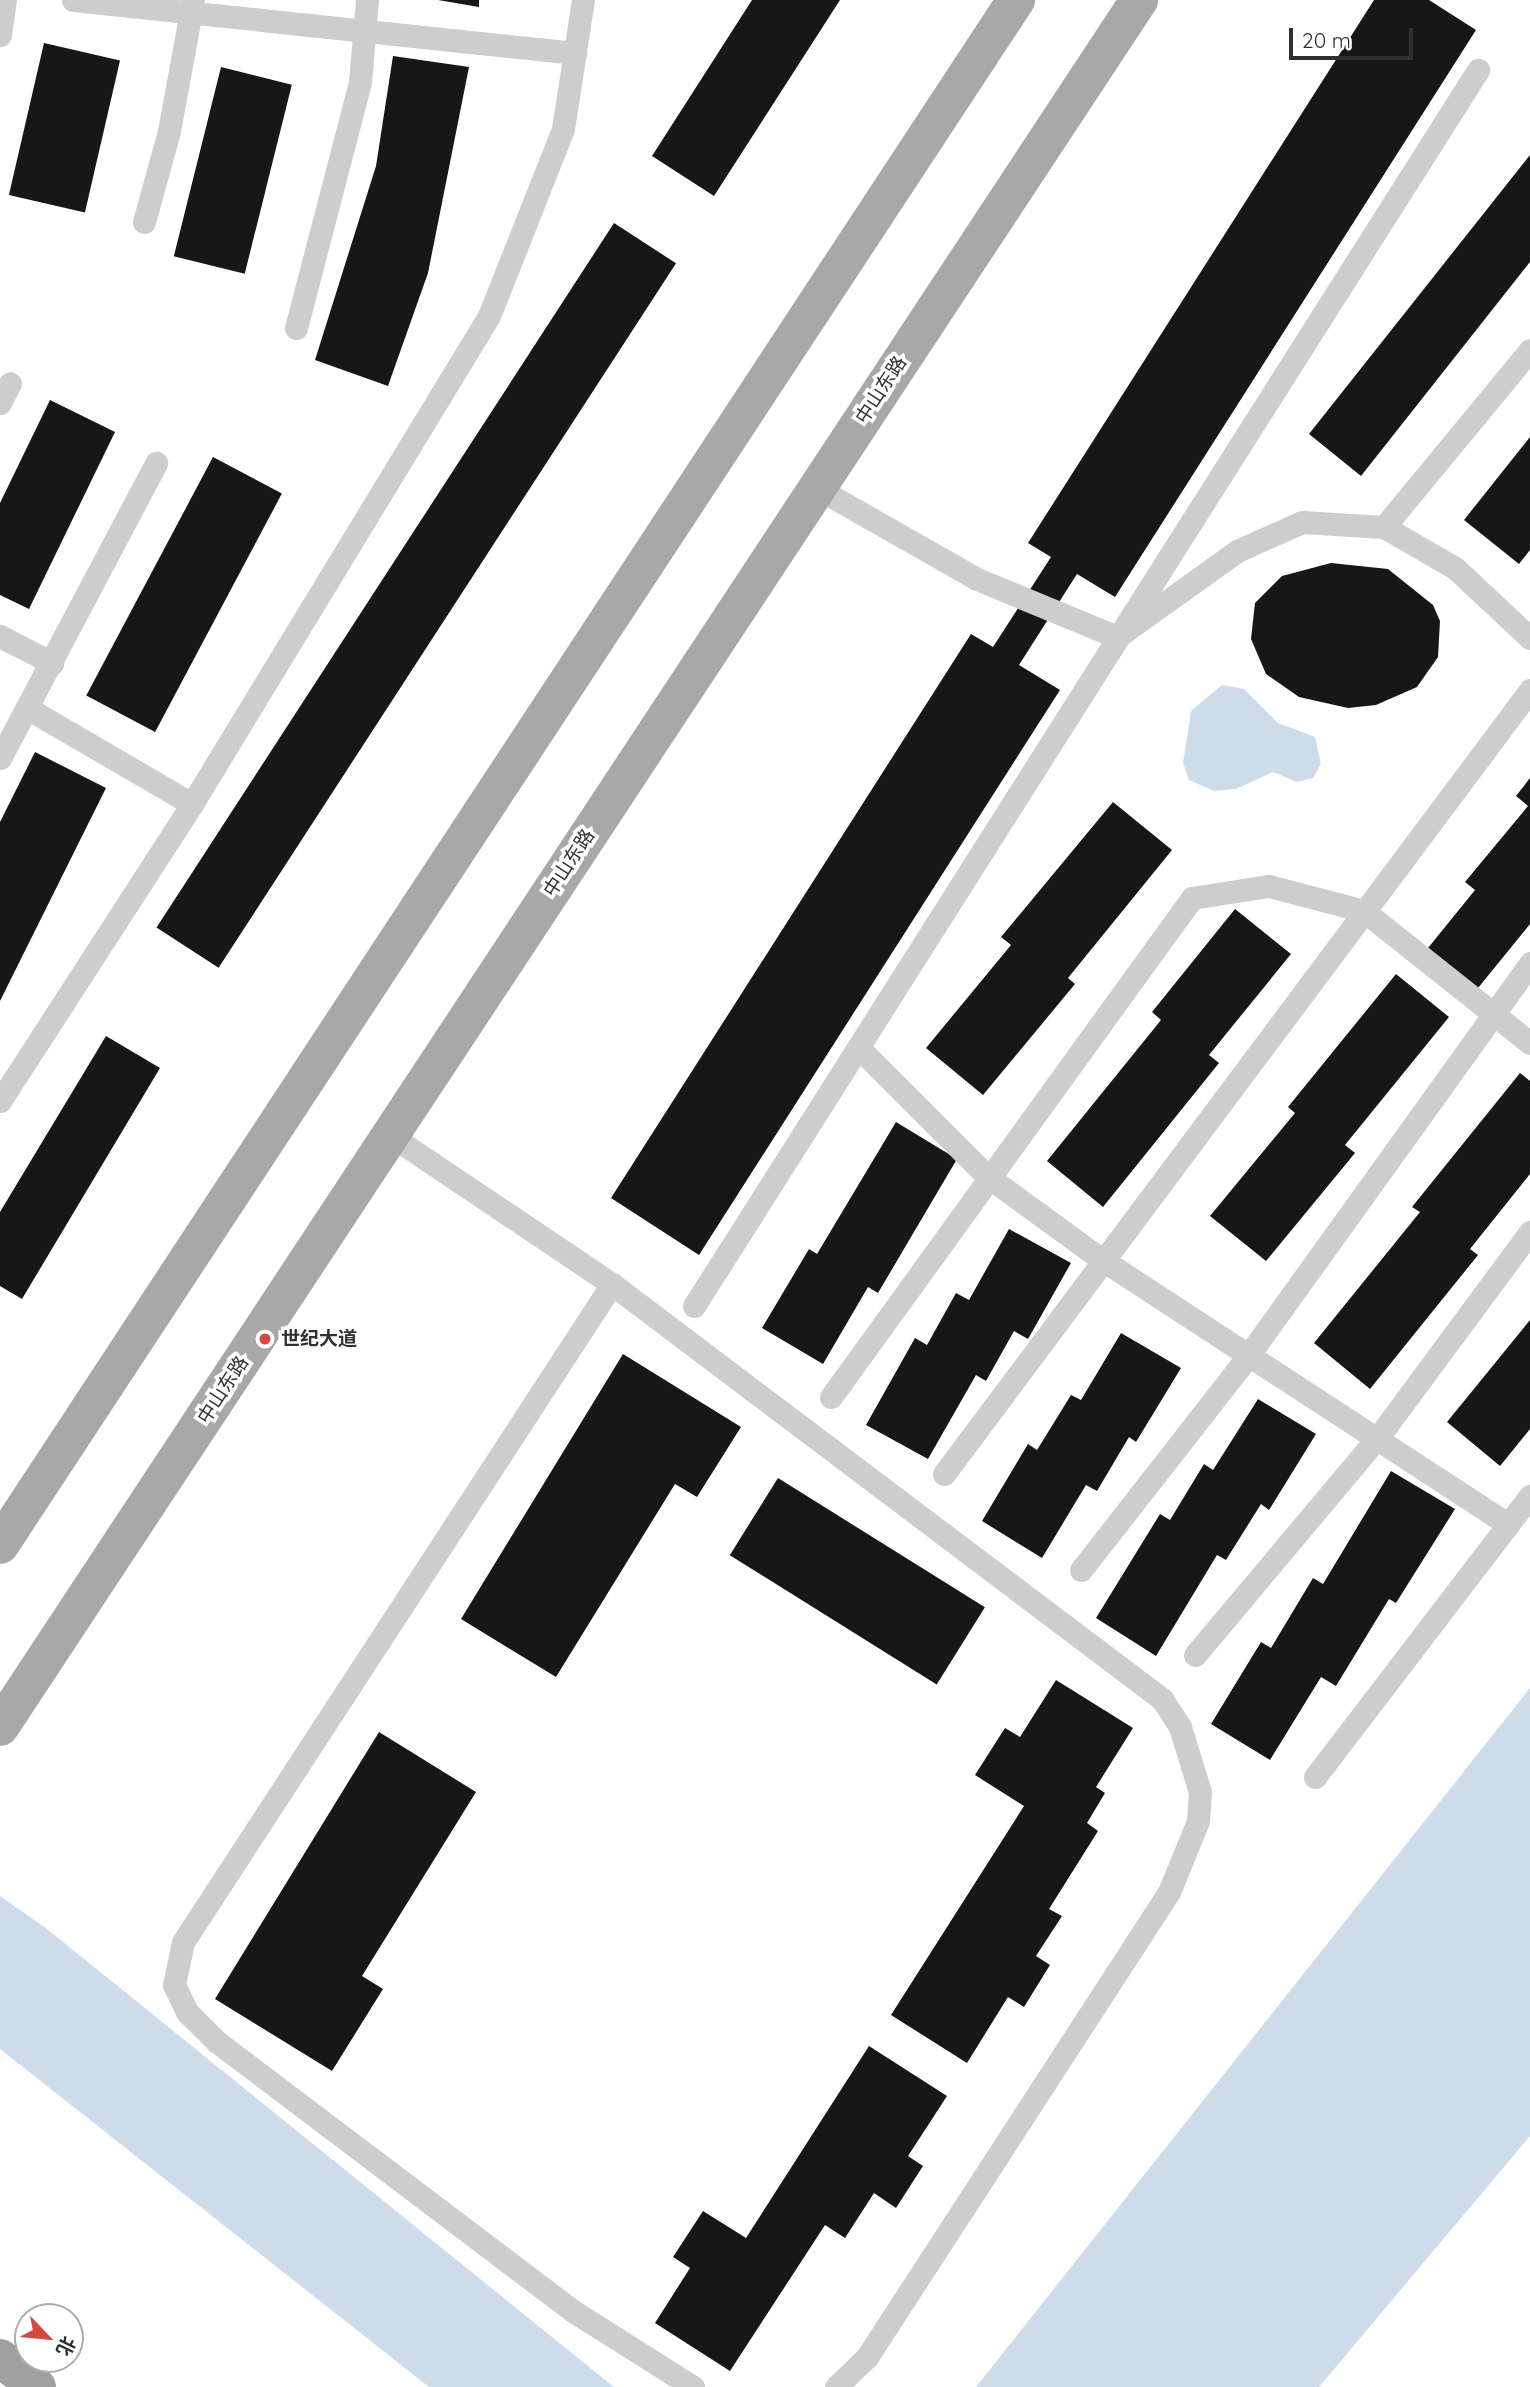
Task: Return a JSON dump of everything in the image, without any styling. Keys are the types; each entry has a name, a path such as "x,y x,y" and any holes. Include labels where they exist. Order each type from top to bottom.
{"highway":[{"path":"0,2358 37,2387"}],"main road":[{"path":"0,1545 1016,0"},
{"name":"中山东路","path":"0,1727 1139,0"}],"lane":[{"path":"0,35 5,0"},
{"path":"73,0 193,7 364,34 575,53"},
{"path":"296,328 357,95 367,0"},
{"path":"0,1101 192,804 488,316 564,129 583,0"},
{"path":"144,222 193,7"},
{"path":"694,1306 861,1050 1117,637 1478,70"},
{"path":"1384,527 1530,350"},
{"path":"0,758 156,463"},
{"path":"817,488 977,579 1117,637"},
{"path":"1117,637 1237,551 1302,522 1384,527 1455,568 1530,638"},
{"path":"0,636 52,663"},
{"path":"944,1474 1101,1259 1530,690"},
{"path":"27,708 192,804"},
{"path":"831,1397 987,1175 1192,898 1269,886 1364,911 1530,1043"},
{"path":"1081,1570 1248,1356 1530,963"},
{"path":"861,1050 987,1175 1101,1259 1248,1356 1379,1436 1508,1524"},
{"path":"390,1135 612,1284 1163,1699 1180,1727 1200,1792 1198,1821 1169,1892 867,2357 836,2387"},
{"path":"1195,1655 1379,1436 1530,1232"},
{"path":"612,1284 183,1942 174,1985 187,2012 216,2041 573,2311 693,2387"},
{"path":"1315,1777 1530,1496"}],"water":[{"path":"1222,685 1244,689 1278,723 1315,737 1321,764 1313,778 1297,782 1273,772 1236,789 1214,791 1189,780 1183,763 1191,711"},
{"path":"1530,1688 1530,2136 1319,2387 976,2387"},
{"path":"0,1896 47,1929 614,2387 429,2387 0,2049"}],"building":[{"path":"438,0 479,0 479,7"},
{"path":"752,0 840,0 714,196 652,156"},
{"path":"1374,0 1429,0 1476,30 1115,597 1077,574 1019,665 1060,690 699,1255 611,1198 971,634 993,647 1051,557 1028,543"},
{"path":"44,43 120,61 85,213 9,195"},
{"path":"393,56 469,67 428,273 388,386 315,360 376,166"},
{"path":"221,67 292,85 245,274 174,256"},
{"path":"1530,155 1530,262 1361,476 1309,434"},
{"path":"614,223 676,263 219,968 157,927"},
{"path":"50,400 115,432 29,609 0,595 0,503"},
{"path":"1530,437 1530,550 1519,564 1464,520"},
{"path":"213,457 282,494 155,732 86,695"},
{"path":"1331,563 1388,569 1433,605 1440,621 1438,657 1417,687 1376,705 1348,708 1299,697 1266,674 1251,639 1255,603 1282,576"},
{"path":"35,752 106,788 0,1001 0,822"},
{"path":"1530,778 1530,924 1478,988 1428,948 1475,890 1465,882 1528,806 1516,796"},
{"path":"1113,802 1172,850 1068,978 1075,984 983,1095 926,1048 1011,945 1001,937"},
{"path":"1235,909 1291,954 1209,1055 1219,1063 1103,1207 1047,1161 1161,1020 1152,1012"},
{"path":"1396,974 1449,1017 1345,1145 1355,1153 1266,1261 1210,1216 1295,1113 1288,1107"},
{"path":"106,1036 160,1068 22,1299 0,1286 0,1212"},
{"path":"1520,1073 1530,1081 1530,1174 1470,1249 1478,1255 1370,1389 1314,1343 1420,1212 1412,1207"},
{"path":"896,1122 957,1159 878,1293 868,1287 823,1364 762,1328 809,1249 817,1254"},
{"path":"1009,1229 1071,1263 1028,1339 1014,1331 986,1381 976,1375 928,1459 866,1425 915,1338 927,1345 956,1293 969,1300"},
{"path":"1530,1320 1530,1429 1500,1466 1447,1422"},
{"path":"1121,1333 1181,1368 1136,1442 1129,1437 1097,1491 1086,1485 1042,1558 982,1521 1028,1444 1037,1450 1071,1395 1081,1400"},
{"path":"623,1354 741,1427 697,1497 675,1484 556,1677 461,1619"},
{"path":"1258,1399 1316,1434 1269,1510 1261,1504 1226,1560 1217,1555 1156,1656 1096,1618 1160,1514 1170,1520 1204,1464 1213,1470"},
{"path":"1391,1471 1455,1509 1396,1603 1389,1599 1336,1686 1321,1677 1270,1760 1211,1724 1261,1642 1271,1648 1313,1578 1323,1584"},
{"path":"778,1478 985,1607 937,1684 730,1555"},
{"path":"1056,1680 1133,1728 1096,1787 1105,1793 1087,1823 1098,1831 1049,1909 1062,1916 1036,1956 1050,1965 1024,2007 1008,1997 967,2063 891,2015 1024,1806 975,1775 1005,1728 1020,1737"},
{"path":"379,1732 476,1792 362,1976 383,1989 332,2071 215,1999"},
{"path":"869,2046 947,2096 908,2156 923,2166 896,2208 874,2193 845,2238 825,2225 730,2371 655,2323 690,2268 673,2257 703,2211 746,2238"}],"place":[{"name":"世纪大道","path":"265,1339"}]}
